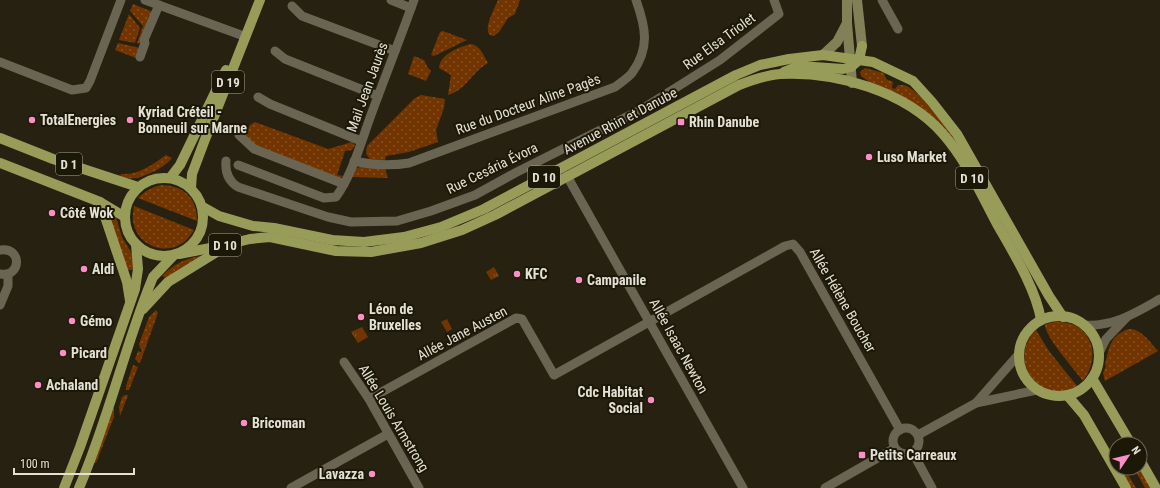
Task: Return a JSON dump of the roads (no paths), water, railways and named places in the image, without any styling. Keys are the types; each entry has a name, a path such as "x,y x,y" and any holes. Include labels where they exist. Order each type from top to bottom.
{"main road":[{"name":"D 19","path":"170,178 180,165 206,109 219,87 254,0"},
{"name":"D 19","path":"191,188 192,174 260,0"},
{"path":"847,0 847,22 853,62 852,83"},
{"path":"857,0 862,46 873,62"},
{"path":"823,55 837,42 847,22"},
{"path":"778,74 799,66 817,66 843,69 853,62 862,46"},
{"name":"D 10","path":"823,55 853,62 873,62 913,81 932,102 957,134 1049,296 1063,317"},
{"name":"Avenue Rhin et Danube","path":"203,207 219,216 252,226 274,228 332,240 364,242 404,237 441,227 484,209 736,75 760,65 789,59 823,55"},
{"name":"D 10","path":"778,74 832,78 881,91 904,103 920,114 942,133 959,155 1011,249 1038,301 1041,320"},
{"name":"Avenue Rhin et Danube","path":"176,255 250,239 270,237 336,251 371,252 421,243 462,230 482,221 739,85 778,74"},
{"name":"D 1","path":"0,138 53,159 138,187"},
{"name":"D 1","path":"0,163 100,202 125,217"},
{"path":"79,488 111,400 138,314 153,277 176,255 194,244 201,233 204,221 203,207 196,193 191,188 178,180 170,178 158,178 148,181 138,187 129,200 125,217 126,227 136,244 151,254 163,256 176,255"},
{"path":"100,202 127,282 130,301"},
{"path":"64,488 135,289 138,274 136,244"},
{"path":"138,314 168,282 215,253 221,246"},
{"path":"1053,317 1063,317 1075,320 1084,325 1092,333 1099,353 1097,368 1092,378 1083,388 1067,395 1056,396 1037,390 1027,380 1021,369 1019,354 1023,338 1029,329 1041,320 1053,317"},
{"path":"1092,378 1126,436"},
{"path":"1067,395 1084,415 1126,488"},
{"path":"1148,474 1156,488"}],"street":[{"path":"0,62 72,90 86,88 121,0"},
{"path":"145,0 241,35"},
{"path":"391,0 413,4"},
{"name":"Rue du Docteur Aline Pagès","path":"354,161 398,165 409,163 615,87 631,74 644,52 645,36 643,20 636,0"},
{"name":"Rue Elsa Triolet","path":"642,110 720,60 779,14 774,0"},
{"path":"882,0 898,29"},
{"name":"Mail Jean Jaurès","path":"344,184 413,4"},
{"path":"140,57 145,43 144,40 159,5"},
{"path":"292,6 302,16 395,51"},
{"path":"275,51 285,59 378,96"},
{"path":"258,97 270,104 361,141"},
{"name":"Rue Cesária Évora","path":"226,161 225,169 227,175 238,187 328,217 351,222 397,221 438,209 474,195 642,110"},
{"path":"238,165 324,198 336,197 344,184 254,149 239,135"},
{"name":"Allée Isaac Newton","path":"567,176 743,488"},
{"name":"Allée Hélène Boucher","path":"650,323 785,246 793,244 800,252 900,430"},
{"path":"0,250 9,251 15,256 16,259 16,266 14,270 4,274 8,286 0,305"},
{"path":"1084,325 1098,326 1128,316 1160,299"},
{"path":"1099,353 1106,339 1128,316"},
{"name":"Allée Jane Austen","path":"369,399 516,318 522,319 554,375 650,323"},
{"path":"976,403 1019,354"},
{"name":"Allée Louis Armstrong","path":"344,362 369,399 419,488"},
{"path":"918,435 976,403 1037,390"},
{"path":"910,429 918,435 919,445 913,453 903,454 895,448 894,438 900,430 910,429"},
{"path":"291,488 388,434"},
{"path":"825,488 895,448"},
{"path":"913,453 932,488"}],"place":[{"name":"TotalEnergies","path":"32,120"},
{"name":"Kyriad Créteil - Bonneuil sur Marne","path":"130,120"},
{"name":"Rhin Danube","path":"681,122"},
{"name":"Luso Market","path":"869,157"},
{"name":"Côté Wok","path":"52,213"},
{"name":"Aldi","path":"84,269"},
{"name":"KFC","path":"517,274"},
{"name":"Campanile","path":"579,280"},
{"name":"Léon de Bruxelles","path":"361,317"},
{"name":"Gémo","path":"72,321"},
{"name":"Picard","path":"63,353"},
{"name":"Achaland","path":"38,385"},
{"name":"Cdc Habitat Social","path":"651,400"},
{"name":"Bricoman","path":"244,423"},
{"name":"Petits Carreaux","path":"862,455"},
{"name":"Lavazza","path":"372,474"}]}
